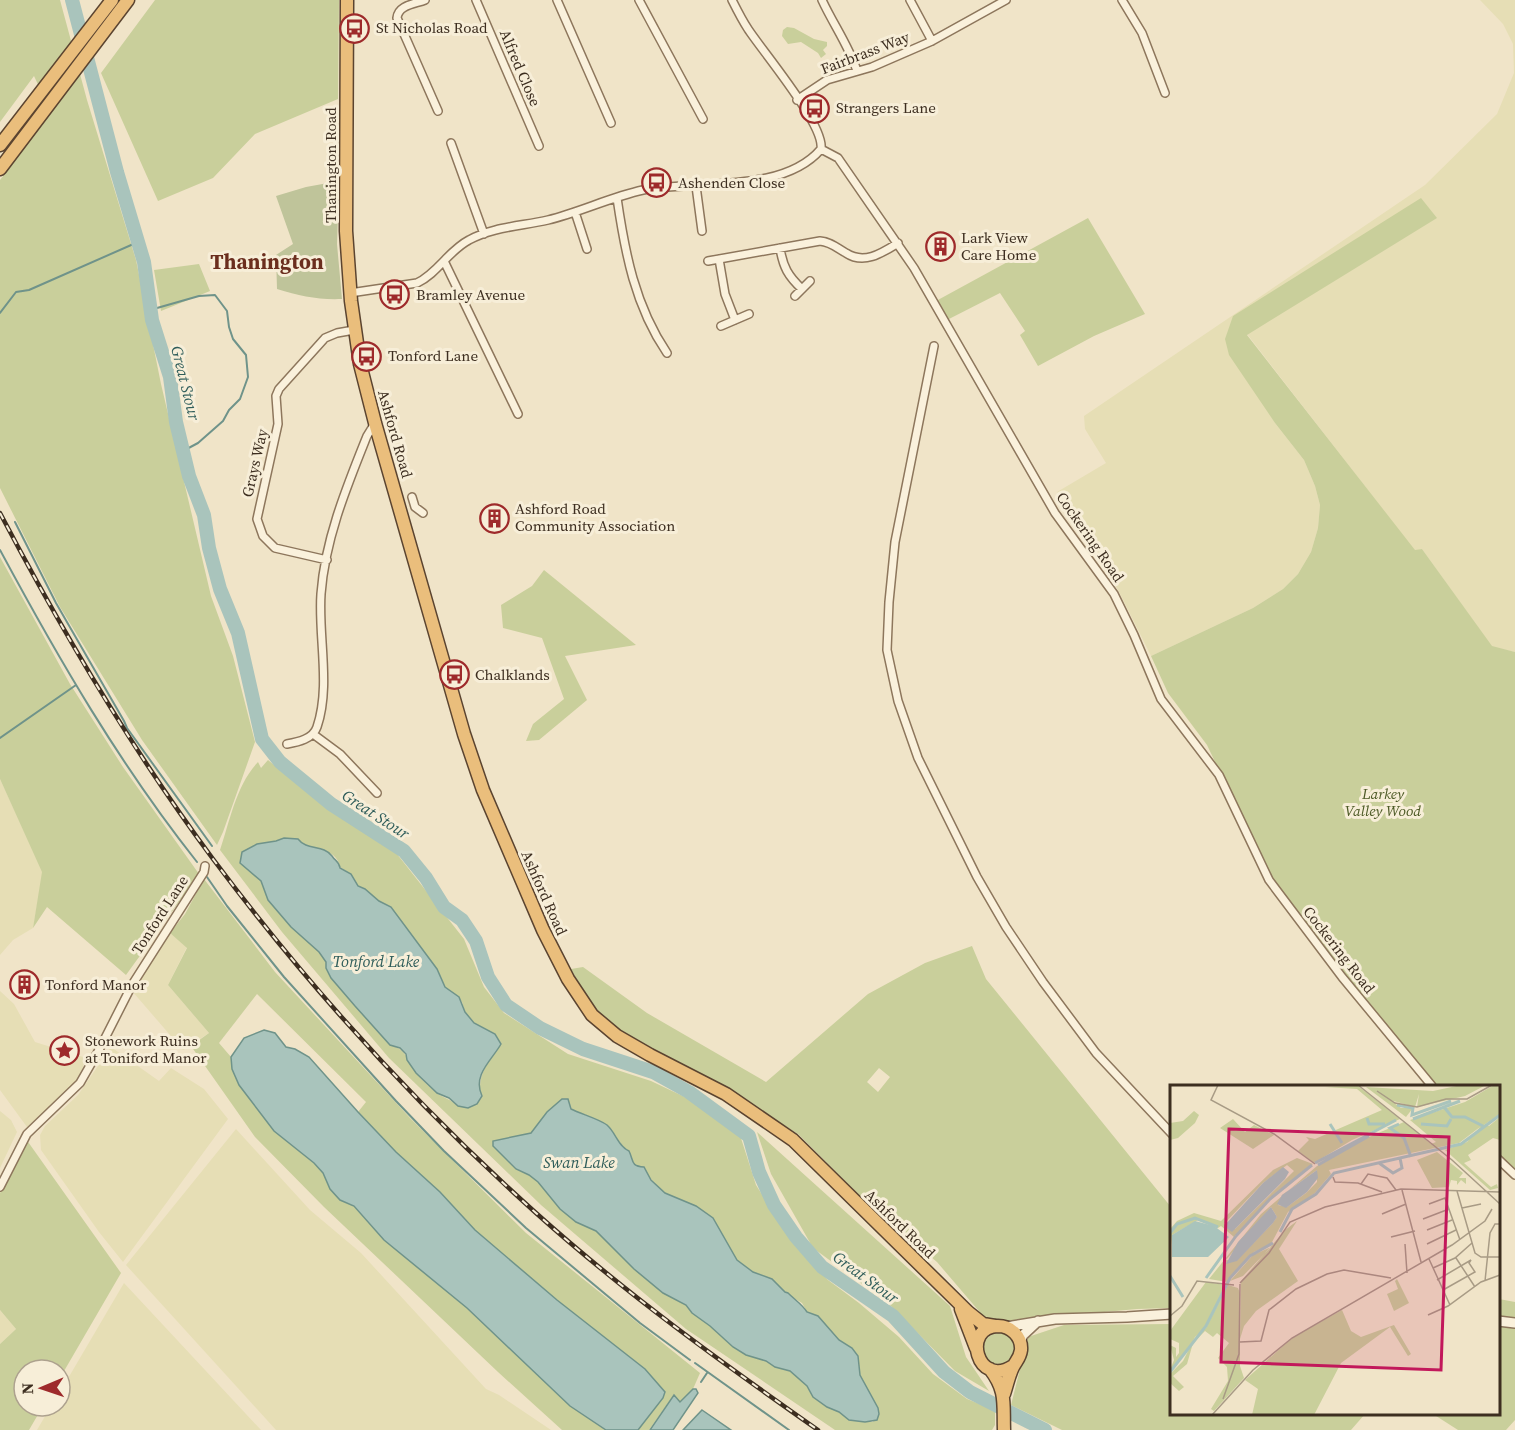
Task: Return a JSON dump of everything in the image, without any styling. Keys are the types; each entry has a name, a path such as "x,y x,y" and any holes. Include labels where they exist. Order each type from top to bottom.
{"highway":[{"path":"0,145 112,0"},
{"path":"0,169 128,0"},
{"name":"Thanington Road","path":"347,0 346,231 354,330"},
{"name":"Ashford Road","path":"354,330 375,423 424,591 440,657 483,790 543,930 579,997 592,1015 617,1036 726,1094 793,1140 977,1320 1000,1327"},
{"name":"Ashford Road","path":"956,1300 965,1316 976,1348"},
{"path":"1004,1397 998,1380 980,1361 976,1348 980,1336 989,1328 1000,1327 1017,1335 1020,1342 1020,1356 1013,1366 1004,1397 1004,1424"},
{"path":"990,1369 1002,1371 1013,1366"}],"street":[{"path":"425,0 400,9 397,18 438,111"},
{"name":"Alfred Close","path":"476,0 539,146"},
{"path":"557,0 609,119"},
{"path":"639,0 703,119"},
{"path":"350,293 417,283 426,279 463,243 484,234 549,220 617,198 662,188 749,181 783,173 805,162 821,149 820,136 748,29 732,0"},
{"path":"822,0 844,40 857,71"},
{"path":"910,0 932,41"},
{"name":"Fairbrass Way","path":"797,100 827,80 872,67 932,41 997,2 1006,0"},
{"path":"1122,0 1142,33 1165,93"},
{"path":"425,104 433,100"},
{"path":"451,143 484,234"},
{"name":"Cockering Road","path":"821,149 838,158 898,243 948,325 1055,513 1114,594 1161,699 1219,775 1269,880 1342,977 1431,1085"},
{"path":"696,186 702,231"},
{"path":"617,198 628,268 642,307 667,353"},
{"path":"575,212 587,249"},
{"path":"708,261 814,242 827,242 852,257 868,258 898,243"},
{"path":"780,248 783,265 789,277 802,289"},
{"path":"718,259 725,294 735,320"},
{"path":"444,261 518,414"},
{"path":"795,296 810,281"},
{"path":"721,326 750,314"},
{"name":"Grays Way","path":"327,560 275,548 263,536 257,519 278,424 276,396 279,390 325,338 354,330"},
{"path":"934,346 896,542 889,602 887,650 898,701 918,758 977,877 1006,927 1043,982 1096,1053 1170,1132"},
{"path":"287,744 298,742 313,734 317,727 322,697 320,609 333,527 367,436 375,423"},
{"path":"412,497 415,507 423,513"},
{"path":"313,734 318,740 340,754 362,784 377,793"},
{"name":"Tonford Lane","path":"0,1187 27,1134 80,1083 132,985 206,866"},
{"path":"1500,1161 1515,1175"},
{"path":"1000,1327 1090,1317 1170,1314"},
{"path":"1020,1342 1023,1335 1038,1321"},
{"path":"1500,1321 1515,1323"}],"shaded area":[{"path":"1480,0 1515,0 1515,652 1492,647 1422,549 1415,551 1247,334 1436,218 1233,316 1275,423 1304,460 1315,486 1320,505 1318,528 1311,552 1298,574 1283,589 1253,608 1151,656 1118,590 1057,492 1106,463 1085,429 1084,416 1425,185 1497,114 1514,73 1513,44 1503,24"},
{"path":"0,779 43,872 33,928 13,940 0,955"},
{"path":"170,933 187,947 168,985 209,1033 183,1050 132,991"},
{"path":"0,991 14,1004 35,1042 86,1058 78,1081 27,1127 0,1090"},
{"path":"111,1047 159,1081 171,1068 204,1089 228,1119 123,1262 41,1150 40,1135 45,1126 78,1095"},
{"path":"0,1111 11,1120 17,1132 0,1168"},
{"path":"236,1129 310,1210 361,1253 486,1389 499,1395 551,1430 276,1430 126,1265"},
{"path":"124,1283 261,1430 37,1430 44,1418 72,1418 72,1372"},
{"path":"0,1310 16,1329 0,1344"}],"green space":[{"path":"0,0 60,0 87,100 136,260 161,384 211,596 233,656 255,742 217,845 142,740 60,607 0,488 0,180 51,112 34,76 0,122"},
{"path":"155,0 339,0 338,99 255,134 213,178 158,201 101,73"},
{"path":"787,27 827,42 823,50 826,54 821,58 818,53 801,42 788,44 782,36 783,30"},
{"path":"339,181 337,244 342,299 309,297 277,289 276,255 293,244 276,196 306,187"},
{"name":"Larkey Valley Wood","path":"1421,198 1437,218 1247,335 1415,550 1422,549 1492,646 1515,652 1515,1173 1500,1156 1500,1085 1435,1085 1344,975 1271,879 1207,745 1168,693 1151,656 1253,608 1283,589 1298,574 1311,552 1318,528 1320,505 1304,460 1275,423 1229,355 1225,339 1233,316"},
{"path":"1088,218 1145,314 1094,336 1038,366 1020,335 1025,331 1000,293 947,320 936,301"},
{"path":"199,264 210,291 161,311 154,270"},
{"path":"0,557 70,684 123,767 199,874 126,975 47,907 33,928 42,872 0,779"},
{"path":"544,570 636,645 565,656 587,700 539,740 526,741 533,724 564,699 542,638 503,628 501,605 532,586"},
{"path":"268,760 309,794 397,854 464,939 484,987 504,1013 568,1054 651,1081 689,1099 739,1132 756,1185 791,1241 828,1280 899,1337 933,1374 967,1399 995,1410 995,1425 992,1430 835,1430 686,1329 541,1205 389,1058 282,932 220,850 234,804 244,781 258,762 261,768","holes":["284,838 298,839 333,855 340,867 351,874 358,886 391,907 437,969 445,987 462,1002 465,1012 474,1023 495,1034 501,1043 484,1070 480,1090 458,1106 430,1087 413,1069 404,1053 390,1045 332,978 319,952 291,927 268,900 261,881 252,873 242,852","562,1099 568,1099 571,1109 610,1128 631,1155 632,1163 665,1193 696,1206 713,1218 737,1260 753,1272 772,1279 785,1293 802,1303 807,1312 818,1316 839,1340 852,1348 858,1356 860,1375 878,1408 873,1422 849,1420 814,1397 807,1386 790,1371 746,1355 733,1347 692,1313 686,1305 663,1293 634,1269 596,1231 576,1222 560,1209 538,1182 494,1141 531,1133 547,1112"]},
{"path":"204,879 275,972 411,1119 526,1233 700,1373 693,1389 680,1402 673,1396 649,1430 638,1430 665,1392 645,1369 557,1300 475,1230 440,1192 396,1152 358,1112 366,1102 257,994 219,1043 231,1057 232,1069 274,1131 314,1163 323,1173 330,1189 340,1200 354,1206 384,1240 467,1307 606,1430 562,1430 324,1207 255,1137 191,1046 209,1033 168,985 187,948 170,933 185,914"},
{"path":"972,946 986,979 1170,1206 1170,1308 1028,1319 1009,1323 984,1317 937,1262 868,1204 798,1134 727,1089 641,1045 603,1018 590,1003 571,969 583,967 647,1013 766,1082 868,994 925,963","holes":["879,1068 890,1077 878,1092 867,1082"]},
{"path":"757,1132 950,1306 966,1357 989,1391 955,1371 888,1303 813,1248 771,1174"},
{"path":"26,1139 121,1273 72,1358 12,1358 12,1418 36,1418 29,1430 0,1430 0,1344 16,1329 0,1310 0,1193"},
{"path":"1500,1299 1515,1302 1515,1420 1506,1430 1458,1430 1435,1415 1500,1415"},
{"path":"1170,1324 1170,1415 1364,1415 1351,1430 1062,1430 1011,1405 1028,1337 1064,1325"},
{"path":"999,1333 1010,1338 1015,1349 1010,1360 999,1365 988,1360 983,1349 988,1338"}],"water":[{"name":"Tonford Lake","path":"284,838 298,839 306,845 328,852 338,862 340,868 351,874 358,886 391,907 437,969 445,987 459,997 465,1012 474,1023 495,1034 501,1044 481,1075 479,1081 482,1096 477,1104 468,1108 458,1106 449,1098 437,1093 416,1073 407,1060 406,1054 400,1048 390,1045 355,1006 331,978 326,962 319,952 291,927 268,900 261,881 240,863 242,852 257,844"},
{"path":"264,1030 275,1033 286,1047 309,1057 396,1152 440,1192 475,1230 557,1300 645,1369 665,1392 663,1398 638,1430 606,1430 570,1406 467,1308 384,1240 354,1206 340,1200 330,1189 323,1173 314,1163 274,1131 239,1085 232,1069 231,1057 244,1038"},
{"name":"Swan Lake","path":"562,1099 568,1099 571,1109 607,1125 622,1146 629,1151 634,1164 644,1167 651,1180 665,1193 696,1206 713,1218 737,1260 753,1272 772,1279 807,1312 818,1316 839,1340 852,1348 858,1356 860,1375 878,1408 877,1420 865,1422 849,1420 813,1397 807,1386 790,1371 746,1355 733,1347 692,1313 686,1305 663,1293 634,1269 596,1231 576,1222 560,1209 538,1182 516,1169 493,1146 493,1141 531,1133 547,1112"},
{"path":"693,1389 696,1389 698,1393 673,1430 650,1430 674,1395 680,1402"},
{"path":"702,1410 731,1430 683,1430"}],"waterway":[{"name":"Great Stour","path":"72,0 117,172 144,262 152,320 170,377 176,422 189,476 204,515 209,548 220,589 238,633 262,739 280,762 331,804 404,851 426,878 444,907 462,920 476,941 488,977 506,1005 540,1028 583,1049 653,1072 689,1092 749,1136 759,1172 774,1205 796,1237 822,1267 893,1316 944,1372 970,1392 1045,1430"},
{"path":"0,313 16,292 29,290 138,242"},
{"path":"150,310 199,296 215,295 227,311 233,339 246,355 248,377 240,399 229,410 223,421 198,443 183,451"},
{"path":"15,522 56,603 127,728 212,846"},
{"path":"0,550 91,710 142,788 197,862"},
{"path":"0,738 76,685"},
{"path":"207,877 227,906 284,977 444,1151 526,1228 640,1323 690,1360"},
{"path":"695,1363 789,1430"},
{"path":"701,1382 707,1373"}],"railway":[{"path":"0,513 48,602 154,776 249,906 366,1044 492,1173 570,1243 674,1326 818,1430"}],"place":[{"name":"St Nicholas Road","path":"355,28"},
{"name":"Strangers Lane","path":"815,108"},
{"name":"Ashenden Close","path":"657,183"},
{"name":"Lark View Care Home","path":"940,247"},
{"name":"Bramley Avenue","path":"395,295"},
{"name":"Tonford Lane","path":"367,356"},
{"name":"Ashford Road Community Association","path":"494,518"},
{"name":"Chalklands","path":"454,675"},
{"name":"Tonford Manor","path":"24,985"},
{"name":"Stonework Ruins at Toniford Manor","path":"64,1050"}],"district":[{"name":"Thanington","path":"267,262"}]}
